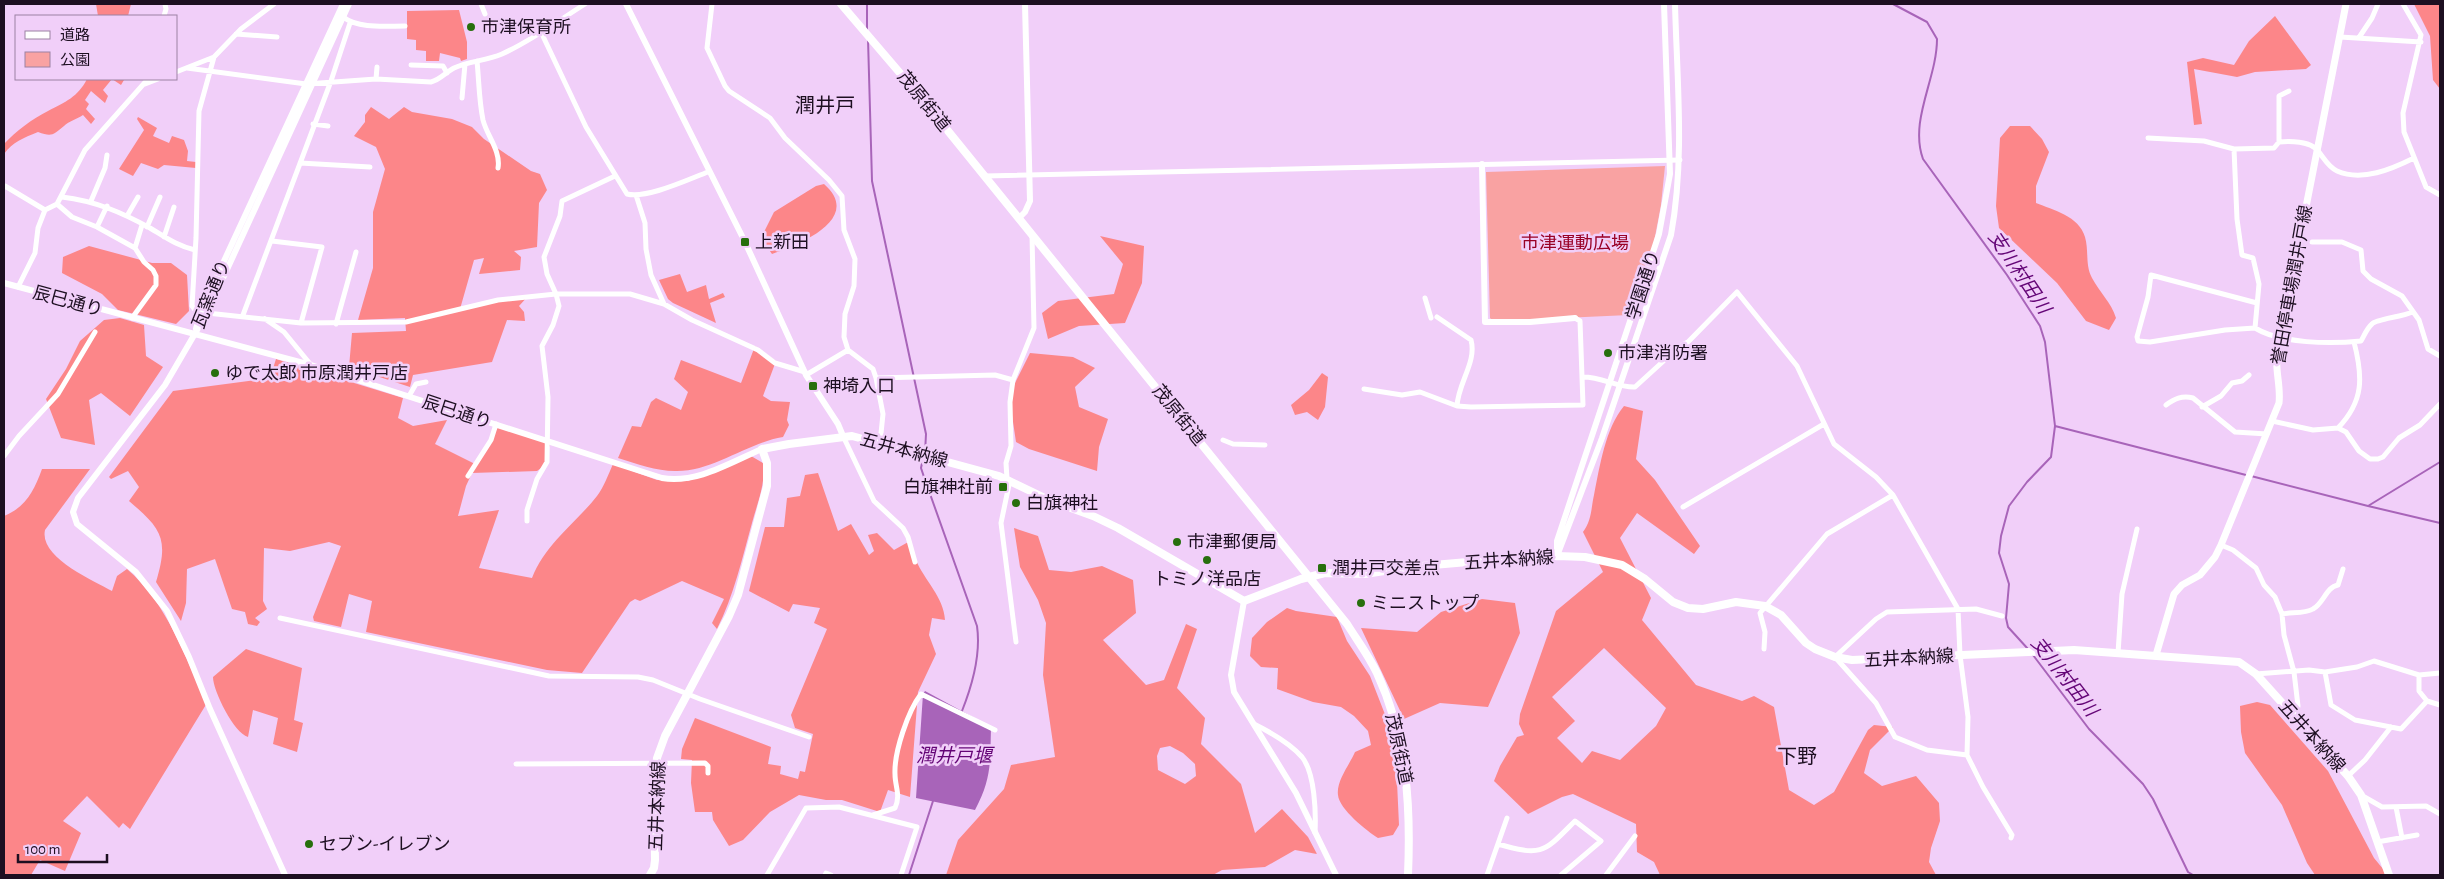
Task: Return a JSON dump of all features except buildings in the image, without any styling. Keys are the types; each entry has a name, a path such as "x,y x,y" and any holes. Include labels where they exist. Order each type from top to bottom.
{"main road":[{"name":"茂原街道","path":"841,4 873,39 1032,233 1347,624 1369,658 1383,688 1398,732 1403,755 1410,813 1408,875"},
{"name":"誉田停車場潤井戸線","path":"2156,655 2174,594 2182,586 2200,575 2215,557 2279,403 2280,390 2276,362 2280,338 2346,4"},
{"name":"五井本納線","path":"651,875 655,860 654,789 656,763 665,736 729,616 738,595 767,486 768,470 762,449 843,436 852,436 880,443 1008,480 1048,500 1093,516 1118,528 1244,601 1325,573 1374,574 1410,567 1557,556 1594,558 1622,565 1645,579 1673,602 1688,608 1702,609 1736,602 1765,606 1781,615 1806,643 1835,657 1862,661 2054,650 2232,661 2248,667 2256,674 2348,776 2361,795 2389,875"}],"street":[{"path":"178,71 214,56 236,34 274,4"},
{"name":"瓦窯通り","path":"194,335 207,313 310,84 343,4"},
{"name":"瓦窯通り","path":"194,335 198,315 349,4"},
{"path":"481,4 485,14"},
{"path":"187,68 310,84 376,79 431,82 465,64 488,60 505,53 585,4"},
{"path":"626,4 688,127 708,172 745,242 806,373 838,424 874,501 902,528 908,537 915,562"},
{"path":"712,4 707,48 709,58 725,86 729,91 770,118 784,138 829,180 842,196 844,230 855,259 854,286 845,314 844,337 848,350 873,369 883,414 880,443"},
{"path":"1019,218 1028,208 1030,175 1025,4"},
{"name":"学園通り","path":"1557,556 1557,541 1659,234 1670,174 1664,4"},
{"path":"1557,556 1637,340 1671,235 1676,207 1680,160 1675,4"},
{"path":"2360,36 2372,18 2378,4"},
{"path":"2403,4 2422,35 2403,113 2404,132 2426,187 2440,195"},
{"path":"343,17 350,23 404,26"},
{"path":"243,315 272,241 313,124 331,81 350,23"},
{"path":"541,32 564,83 615,176 627,194 636,195 674,185 708,172"},
{"path":"236,34 278,37"},
{"path":"2340,37 2360,36 2421,42"},
{"path":"198,315 192,306 199,111 208,72 214,56"},
{"path":"477,61 480,105 497,158 498,168"},
{"path":"462,98 465,64"},
{"path":"411,65 440,65 447,73"},
{"path":"376,79 377,67"},
{"path":"18,287 35,253 38,228 45,210 57,204 85,150 147,80"},
{"path":"144,84 155,80"},
{"path":"2148,138 2204,140 2234,149 2274,148 2278,142 2279,96 2289,91"},
{"path":"313,124 328,126"},
{"path":"2278,142 2288,141 2317,149 2329,165 2336,170 2354,174 2381,172 2414,158"},
{"path":"2234,149 2236,218 2242,255 2253,258 2260,284 2255,328"},
{"path":"91,202 105,168 107,155"},
{"path":"985,176 1680,160"},
{"path":"300,163 370,167"},
{"path":"1364,389 1402,395 1420,392 1457,406 1471,408 1583,405 1580,321 1575,318 1530,322 1486,322 1482,164"},
{"path":"527,521 527,510 537,479 548,462 548,397 542,346 558,312 556,294 547,274 544,257 560,216 562,201 615,176"},
{"path":"4,187 45,210"},
{"path":"636,195 645,223 646,249 651,275 664,304"},
{"path":"62,197 107,206 177,245 195,250"},
{"path":"126,216 138,197"},
{"path":"135,248 160,197"},
{"path":"57,204 72,217 97,227 135,248 144,262 153,270 156,276 156,285 132,318"},
{"path":"97,227 107,206"},
{"path":"164,237 174,207"},
{"path":"1016,642 1001,523 1008,480 1006,463 1011,446 1010,402 1013,380 1034,328 1032,233"},
{"path":"272,241 322,247 302,323"},
{"path":"2312,242 2342,242 2356,246 2362,252 2363,271 2371,279 2402,296 2419,320 2428,349 2440,356"},
{"path":"336,324 356,252"},
{"path":"2257,303 2151,275 2148,298 2137,337 2138,341 2150,342 2224,330 2255,328 2280,338 2354,342 2361,341 2370,325 2375,321 2397,318 2412,312"},
{"name":"辰巳通り","path":"4,283 312,365 662,478 678,480 693,478 762,449"},
{"path":"1583,377 1596,377 1628,388 1635,387 1680,346 1688,342 1737,292 1797,366 1834,444 1876,477 1893,495 1958,609 1960,655 1968,717 1967,755 1983,787 2012,834 2011,838"},
{"path":"207,313 262,317 302,323 406,322 498,300 556,294 630,294 664,304 692,320 758,350 775,363 806,373 848,350"},
{"path":"1425,298 1431,318"},
{"path":"262,317 284,332 312,365"},
{"path":"1437,317 1471,340 1474,350 1457,406"},
{"path":"4,456 19,436 58,394 95,332"},
{"path":"194,335 165,385 78,498 73,512 77,524 136,572 167,611 285,875"},
{"path":"1626,336 1637,340"},
{"path":"2338,428 2351,415 2360,391 2360,362 2354,342"},
{"path":"876,378 995,375 1013,380"},
{"path":"2202,407 2221,396 2232,383 2242,381 2249,375"},
{"path":"409,396 416,384 426,382"},
{"path":"2166,405 2187,396 2235,432 2267,434"},
{"path":"2272,421 2313,430 2338,428 2346,432 2359,451 2370,459 2378,459 2383,457 2399,438 2420,425 2440,404"},
{"path":"468,476 491,440 496,424"},
{"path":"1684,507 1824,424"},
{"path":"1223,440 1233,444 1265,445"},
{"path":"1764,649 1765,632 1760,613 1765,606 1827,534 1893,495"},
{"path":"2118,653 2122,594 2137,529"},
{"path":"2221,545 2233,550 2256,568 2264,585 2275,597 2282,614 2284,635 2294,672 2298,706 2295,717"},
{"path":"2282,614 2305,612 2315,608 2330,587 2338,585 2343,569"},
{"path":"1244,601 1231,676 1234,692 1296,793 1336,875"},
{"path":"1967,755 1927,750 1895,737 1876,703 1835,657 1876,619 1887,612 1958,609 1985,610 2002,616"},
{"path":"280,618 550,676 638,677 653,680 809,737"},
{"path":"2256,674 2309,670 2325,672 2357,668 2374,661 2419,675 2440,673"},
{"path":"2325,672 2331,704 2355,720 2401,729 2427,701"},
{"path":"2419,675 2419,691 2427,701 2440,705"},
{"path":"873,815 895,808 898,800 895,775 896,763 910,712 921,694 994,730"},
{"path":"1251,722 1270,732 1302,758 1309,772 1316,812 1315,833"},
{"path":"2348,776 2365,760 2391,727"},
{"path":"516,764 705,763 708,766 708,773"},
{"path":"2361,795 2382,807 2426,806 2440,814"},
{"path":"767,875 806,808 839,807 917,827 901,875"},
{"path":"2396,807 2402,838"},
{"path":"1487,875 1508,818"},
{"path":"1498,844 1531,852 1549,847 1575,820 1601,841 1565,874"},
{"path":"2377,842 2417,835"},
{"path":"1606,875 1635,836"},
{"path":"825,875 826,873 831,875"}],"green space":[{"name":"市津運動広場","path":"1665,166 1661,205 1654,242 1629,315 1493,321 1490,318 1486,172"}],"shaded area":[{"path":"96,4 131,4 128,15 98,15"},
{"path":"2414,4 2440,4 2440,89 2433,80 2430,36"},
{"path":"459,10 467,42 467,59 461,61 460,58 440,53 439,61 426,61 426,51 416,50 416,40 407,39 407,11"},
{"path":"2275,16 2311,65 2306,69 2255,72 2237,77 2194,69 2202,124 2194,125 2187,62 2203,58 2234,65 2249,41"},
{"path":"86,80 111,80 103,90 108,96 105,103 91,91 85,100 89,104 86,109 95,119 91,124 83,115 52,134 38,132 23,138 11,146 4,154 4,144 14,134 36,118 70,98"},
{"path":"114,80 124,80 121,85"},
{"path":"371,107 389,119 404,107 412,112 452,119 472,127 484,139 531,171 540,174 547,190 539,203 537,247 514,251 521,257 520,270 479,274 484,258 474,260 460,309 529,295 519,306 524,312 525,321 507,320 492,362 413,375 410,387 349,367 352,333 406,331 405,318 358,320 373,268 373,212 385,169 376,147 354,136 365,122 365,115"},
{"path":"138,117 157,128 153,136 169,143 172,136 184,140 188,151 187,161 196,162 196,168 164,165 158,169 141,163 133,176 119,169 144,130 137,119"},
{"path":"2010,126 2030,126 2042,139 2049,152 2036,186 2036,203 2065,215 2082,230 2086,242 2090,273 2116,318 2109,330 2086,321 2057,283 1999,228 1996,206 2000,138"},
{"path":"824,184 834,197 836,208 832,219 823,229 810,237 772,254 761,238 774,212 816,186"},
{"path":"1100,236 1144,246 1142,283 1125,323 1079,326 1048,339 1042,313 1058,301 1114,294 1123,264"},
{"path":"89,246 152,263 171,263 187,275 189,311 176,324 118,310 102,294 62,273 63,257"},
{"path":"680,274 687,292 706,285 709,299 723,293 725,297 710,303 716,323 668,299 659,280"},
{"path":"120,318 144,325 146,356 163,367 130,416 101,393 89,400 95,445 61,438 46,399 66,369 80,341 104,320"},
{"path":"755,346 776,361 763,396 771,401 790,402 787,420 789,425 783,437 769,440 703,467 689,470 661,470 618,458 632,426 641,427 651,402 656,398 681,410 688,392 674,379 681,360 741,383"},
{"path":"1030,353 1073,357 1095,368 1075,387 1079,407 1108,419 1099,447 1097,471 1029,449 1016,442 1009,395"},
{"path":"276,359 403,398 398,418 413,426 447,420 435,444 477,465 498,427 550,444 544,466 537,471 472,473 466,486 458,516 499,510 479,568 532,578 545,554 597,496 613,464 657,480 688,481 751,456 763,463 762,486 741,563 733,590 717,629 712,623 724,599 682,581 640,601 635,599 630,602 582,673 547,670 366,632 372,601 349,594 341,627 314,621 313,617 341,546 329,542 290,551 264,548 263,601 267,609 255,618 260,622 257,626 248,624 245,612 232,609 215,559 187,569 186,603 181,621 156,582 162,555 160,536 149,519 129,501 139,487 128,471 111,479 109,477 173,391 270,378"},
{"path":"1322,373 1328,377 1325,407 1318,420 1307,412 1295,415 1291,405 1309,390"},
{"path":"1624,406 1643,411 1636,459 1655,480 1700,546 1694,554 1637,513 1620,538 1651,598 1642,620 1696,685 1742,701 1754,696 1774,707 1789,790 1814,805 1834,792 1868,730 1874,725 1893,727 1870,750 1864,773 1882,786 1916,776 1939,803 1940,821 1931,848 1929,862 1936,875 1660,875 1654,862 1637,852 1636,824 1573,794 1562,797 1528,814 1494,781 1500,766 1517,737 1524,735 1519,724 1520,714 1556,611 1603,572 1583,532 1590,518 1604,448 1618,415","holes":["1604,648 1666,708 1656,726 1620,760 1592,751 1582,763 1557,738 1575,721 1552,697"]},
{"path":"42,469 90,469 45,530 45,540 50,549 58,558 80,574 112,591 117,576 127,569 154,598 164,614 207,703 130,829 123,823 119,828 87,796 63,821 81,833 65,871 40,860 31,875 4,875 4,516 24,503 36,484"},
{"path":"818,473 838,531 851,524 869,555 874,551 868,535 877,533 894,550 910,541 915,558 944,612 945,620 932,618 929,635 936,654 918,692 910,797 888,790 880,812 842,800 826,800 799,795 770,812 743,840 729,846 713,820 712,812 695,812 691,783 692,760 681,759 682,749 695,718 771,747 768,764 781,766 780,774 798,779 800,771 805,772 813,734 795,728 791,715 827,629 814,623 820,608 793,604 789,612 749,591 765,527 784,527 787,498 800,496 805,475"},
{"path":"1014,528 1038,536 1049,570 1071,572 1102,566 1133,580 1136,613 1103,640 1146,685 1164,680 1186,624 1197,629 1177,688 1205,718 1201,744 1241,784 1255,833 1282,809 1308,837 1317,854 1295,850 1265,867 1222,870 1213,875 946,875 958,840 1004,789 1011,765 1055,757 1043,675 1046,623 1038,600 1020,567","holes":["1170,746 1183,753 1195,764 1196,776 1185,784 1158,770 1157,756 1160,748"]},
{"path":"1482,599 1515,603 1520,633 1488,707 1440,703 1404,719 1361,628 1417,632 1441,612"},
{"path":"1287,608 1337,617 1347,641 1370,676 1386,717 1396,760 1399,825 1393,835 1378,838 1373,835 1348,813 1338,795 1341,778 1355,752 1371,745 1368,731 1354,716 1341,707 1313,702 1277,689 1278,668 1261,667 1250,656 1252,638 1267,622"},
{"path":"246,649 302,668 294,720 303,723 297,752 273,744 278,718 253,710 248,737 237,728 220,701 213,677"},
{"path":"2257,702 2270,705 2328,771 2374,858 2388,875 2315,875 2307,863 2282,805 2245,753 2241,732 2240,706"}],"water":[{"name":"潤井戸堰","path":"925,691 991,727 989,770 985,788 975,810 916,798 923,694"}],"waterway":[{"path":"867,4 867,30"},
{"name":"支川村田川","path":"1893,4 1927,22 1937,39 1936,54 1919,129 1923,159 2007,275 2040,326 2045,342 2055,426 2051,457 2027,482 2009,506 2001,536 1999,553 2009,584 2006,618 2008,627 2028,649"},
{"path":"868,39 872,181 926,434 925,453"},
{"path":"2055,426 2246,475"},
{"path":"923,458 921,468 977,626 977,659 962,711"},
{"path":"2251,476 2368,506 2440,462"},
{"path":"2368,506 2440,523"},
{"name":"支川村田川","path":"2033,655 2089,729 2143,784 2153,799 2188,872 2193,875"},
{"path":"909,875 933,801"}],"place":[{"name":"市津保育所","path":"471,27"},
{"name":"上新田","path":"745,242"},
{"name":"市津消防署","path":"1608,353"},
{"name":"ゆで太郎 市原潤井戸店","path":"215,373"},
{"name":"神埼入口","path":"813,386"},
{"name":"白旗神社前","path":"1003,487"},
{"name":"白旗神社","path":"1016,503"},
{"name":"市津郵便局","path":"1177,542"},
{"name":"トミノ洋品店","path":"1207,560"},
{"name":"潤井戸交差点","path":"1322,568"},
{"name":"ミニストップ","path":"1361,603"},
{"name":"セブン-イレブン","path":"309,844"}],"district":[{"name":"潤井戸","path":"825,105"},
{"name":"下野","path":"1797,756"}]}
